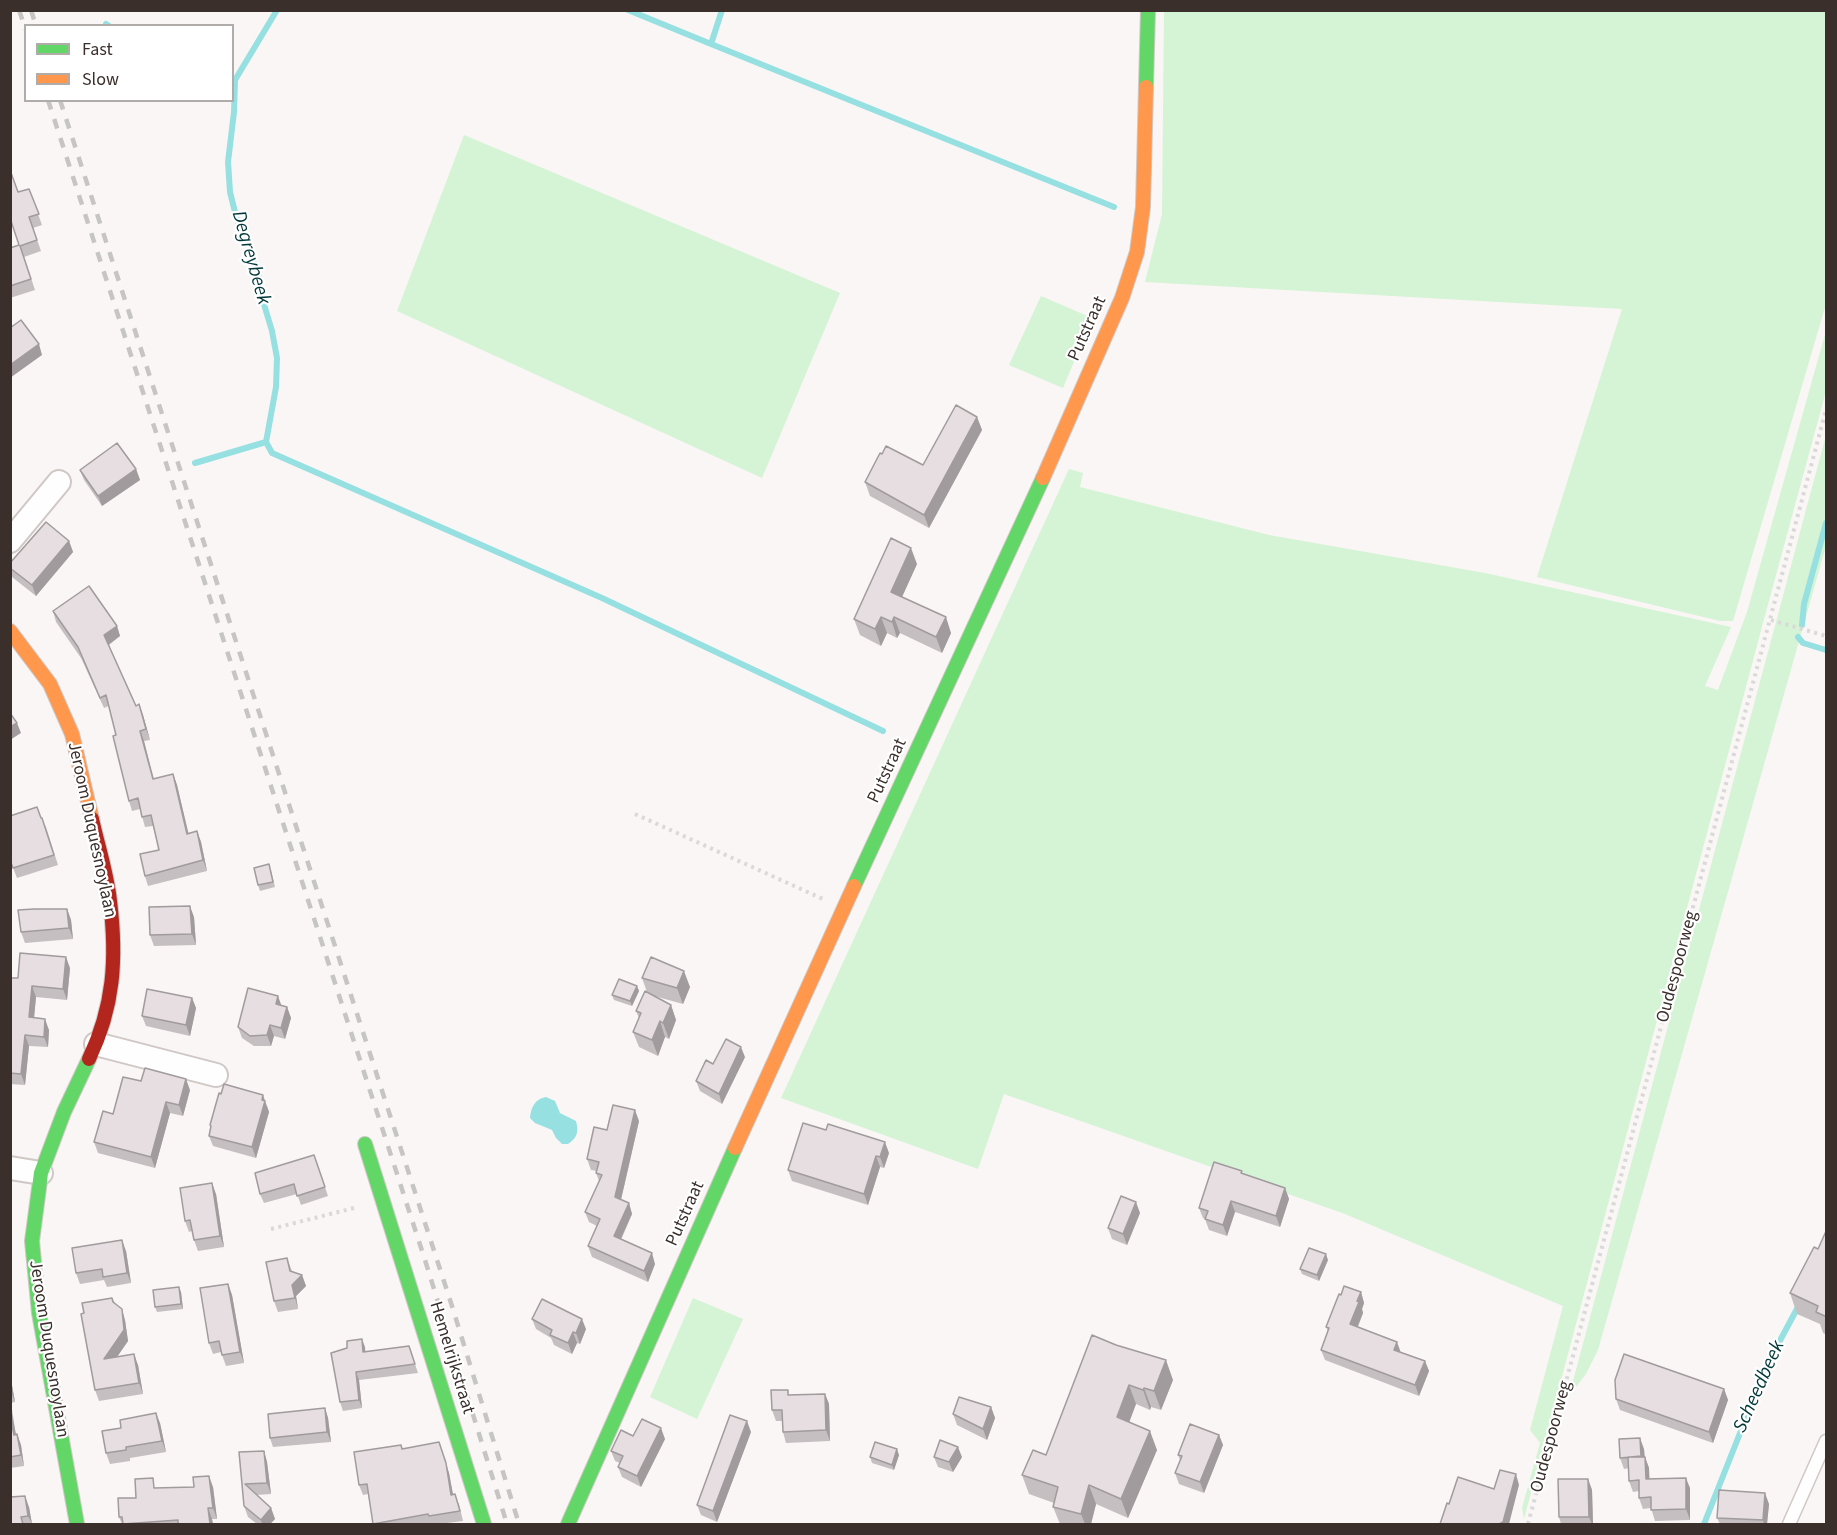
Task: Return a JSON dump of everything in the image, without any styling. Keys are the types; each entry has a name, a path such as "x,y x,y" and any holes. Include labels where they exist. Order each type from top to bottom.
{"street":[{"name":"Putstraat","path":"568,1524 786,1032 1032,502 1122,298 1137,252 1143,207 1148,10"},
{"path":"10,541 59,482"},
{"name":"Jeroom Duquesnoylaan","path":"10,631 50,684 72,735 110,899 114,956 111,996 96,1044 64,1112 41,1173 32,1241 38,1304 77,1524"},
{"path":"96,1044 216,1076"},
{"name":"Hemelrijkstraat","path":"365,1144 484,1524"},
{"path":"10,1168 41,1173"}],"lane":[{"path":"1789,1524 1827,1441"}],"path":[{"name":"Oudespoorweg","path":"1528,1524 1827,410"},
{"path":"1771,620 1827,636"},
{"path":"635,814 844,908"},
{"path":"271,1229 383,1201"}],"green space":[{"path":"1164,11 1826,11 1826,304 1733,621 1720,621 1537,577 1622,309 1145,282 1162,214"},
{"path":"464,135 840,293 762,478 397,311"},
{"path":"1041,296 1092,318 1063,388 1009,365"},
{"path":"1826,331 1826,391 1524,1519 1522,1508 1540,1443 1530,1430 1563,1306 1345,1214 1004,1094 978,1169 781,1098 1069,469 1083,473 1080,487 1269,535 1485,573 1731,627 1705,686 1718,690 1747,612"},
{"path":"1826,435 1826,546 1598,1350 1586,1374 1569,1396"},
{"path":"693,1298 743,1319 697,1419 650,1397"}],"water":[{"path":"546,1097 555,1101 560,1113 576,1121 576,1134 568,1144 562,1144 552,1130 535,1123 530,1118 534,1104"}],"building":[{"path":"10,170 18,192 29,189 39,214 29,217 37,240 20,246 31,279 10,286 10,248 19,245 10,218"},
{"path":"21,320 39,344 10,365 10,328"},
{"path":"956,405 977,417 924,515 865,482 886,446 923,465"},
{"path":"117,443 136,469 98,496 80,470"},
{"path":"46,522 69,541 32,585 10,568 10,563"},
{"path":"891,538 911,548 891,592 946,617 936,637 894,617 892,622 881,617 875,629 854,619"},
{"path":"89,586 117,626 104,635 136,706 139,704 146,729 140,731 153,779 173,774 187,834 197,831 203,860 145,876 140,854 159,850 151,815 142,817 138,798 129,801 113,736 116,735 106,695 100,698 78,647 53,611"},
{"path":"10,713 17,723 10,727"},
{"path":"37,807 54,855 13,868 10,860 10,816"},
{"path":"269,864 273,882 258,885 254,868"},
{"path":"190,906 192,934 150,935 149,907"},
{"path":"67,909 69,928 21,932 18,910"},
{"path":"20,953 66,957 63,989 32,986 29,1017 45,1019 44,1037 25,1035 21,1074 10,1073 10,978 18,978"},
{"path":"651,957 684,971 677,988 642,978"},
{"path":"619,979 637,986 630,1001 612,995"},
{"path":"248,988 278,996 276,1004 287,1007 281,1028 270,1025 267,1035 250,1036 238,1027"},
{"path":"147,989 192,998 186,1025 142,1016"},
{"path":"645,991 671,1005 663,1023 660,1021 652,1040 633,1032 641,1013 636,1011"},
{"path":"726,1039 741,1047 719,1094 696,1081 706,1060 713,1064"},
{"path":"145,1068 186,1079 179,1105 166,1102 151,1157 94,1142 103,1111 113,1114 123,1077 141,1081"},
{"path":"224,1084 263,1095 262,1100 265,1101 252,1147 209,1136 219,1093 221,1094"},
{"path":"613,1105 635,1110 615,1197 629,1203 614,1236 652,1253 644,1271 588,1246 600,1219 585,1212 602,1175 596,1173 599,1162 587,1159 594,1127 607,1130"},
{"path":"803,1123 826,1130 828,1124 885,1142 880,1157 876,1156 864,1194 788,1170"},
{"path":"314,1155 325,1187 297,1196 294,1184 260,1194 255,1173"},
{"path":"1214,1162 1285,1188 1276,1216 1231,1201 1223,1225 1205,1219 1208,1211 1199,1208"},
{"path":"212,1183 220,1236 194,1240 190,1220 185,1221 180,1188"},
{"path":"1121,1196 1136,1202 1123,1234 1108,1228"},
{"path":"1827,1229 1827,1317 1816,1312 1818,1306 1790,1293 1814,1247 1818,1249"},
{"path":"122,1240 127,1273 103,1277 102,1269 76,1273 72,1248"},
{"path":"1309,1248 1326,1254 1317,1275 1300,1269"},
{"path":"287,1258 290,1271 302,1275 292,1285 295,1298 274,1301 266,1262"},
{"path":"228,1284 240,1352 222,1355 219,1341 209,1343 200,1288"},
{"path":"1344,1286 1361,1292 1350,1324 1397,1342 1394,1350 1425,1361 1415,1385 1321,1350 1329,1328 1326,1327"},
{"path":"179,1287 181,1304 155,1307 153,1290"},
{"path":"112,1298 113,1302 122,1309 124,1330 104,1359 134,1354 139,1383 95,1390 81,1314 84,1313 82,1303"},
{"path":"542,1299 582,1319 576,1333 573,1332 568,1343 550,1335 552,1330 532,1319"},
{"path":"1092,1335 1166,1360 1154,1391 1129,1385 1117,1417 1150,1431 1121,1499 1089,1485 1081,1514 1053,1507 1058,1487 1022,1475 1033,1450 1046,1455"},
{"path":"362,1339 363,1352 409,1346 415,1364 356,1372 359,1400 340,1402 331,1353 347,1348 347,1341"},
{"path":"1624,1354 1724,1389 1709,1432 1616,1399 1615,1380"},
{"path":"771,1390 788,1390 788,1395 825,1394 826,1430 783,1432 782,1410 772,1410"},
{"path":"959,1397 991,1407 983,1429 953,1414"},
{"path":"325,1408 327,1432 270,1438 268,1414"},
{"path":"156,1413 162,1441 106,1453 102,1431 121,1428 120,1420"},
{"path":"730,1415 747,1421 713,1511 697,1505"},
{"path":"10,1416 14,1435 17,1434 21,1455 10,1457"},
{"path":"642,1419 661,1428 637,1476 618,1467 623,1456 611,1451 621,1430 633,1436"},
{"path":"1190,1424 1219,1435 1200,1482 1175,1473 1182,1456 1178,1455"},
{"path":"1640,1438 1641,1456 1620,1458 1619,1439"},
{"path":"940,1440 958,1447 949,1462 934,1457"},
{"path":"439,1442 446,1463 451,1495 455,1494 460,1511 373,1524 367,1484 359,1485 354,1452 401,1445 402,1449"},
{"path":"875,1442 897,1449 892,1465 870,1457"},
{"path":"264,1451 267,1483 245,1484 271,1508 261,1520 244,1506 239,1452"},
{"path":"1628,1457 1645,1457 1646,1479 1686,1478 1686,1509 1651,1510 1651,1497 1639,1498 1639,1480 1629,1481"},
{"path":"1500,1470 1516,1474 1503,1522 1499,1524 1440,1524 1458,1477 1494,1489"},
{"path":"209,1476 213,1508 208,1508 210,1524 178,1524 178,1520 123,1524 122,1517 119,1517 118,1498 136,1498 135,1479 153,1478 154,1488 194,1487 193,1477"},
{"path":"1558,1479 1588,1479 1589,1517 1559,1517"},
{"path":"1719,1490 1765,1493 1763,1520 1717,1518"},
{"path":"25,1496 28,1516 21,1517 23,1524 10,1524 10,1497"}],"waterway":[{"name":"Degreybeek","path":"195,463 266,442 276,387 277,358 272,331 260,291 260,280 237,220 230,192 228,162 235,80 277,10"},
{"path":"628,10 711,44 722,10"},
{"path":"711,44 1114,207"},
{"path":"266,442 272,453 602,598 883,731"},
{"name":"Scheedbeek","path":"1802,625 1804,604 1826,523"},
{"name":"Scheedbeek","path":"1798,637 1803,643 1826,650"},
{"name":"Scheedbeek","path":"1704,1524 1767,1365 1799,1305"}],"railway":[{"path":"19,10 24,24"},
{"path":"31,10 35,24"},
{"path":"49,102 425,1260 507,1524"},
{"path":"61,102 452,1306 519,1524"}],"traffic: fast":[{"path":"1146,87 1148,10"},
{"path":"854,886 1043,478"},
{"path":"77,1524 39,1313 32,1241 41,1173 64,1112 89,1059"},
{"path":"365,1144 484,1524"},
{"path":"568,1524 735,1148"}],"traffic: slow":[{"path":"1043,478 1122,298 1137,252 1143,207 1146,87"},
{"path":"10,631 50,684 72,734 92,819"},
{"path":"735,1148 854,886"}],"traffic: jam":[{"path":"89,1059 104,1020 112,982 113,963 109,891 92,819"}]}
